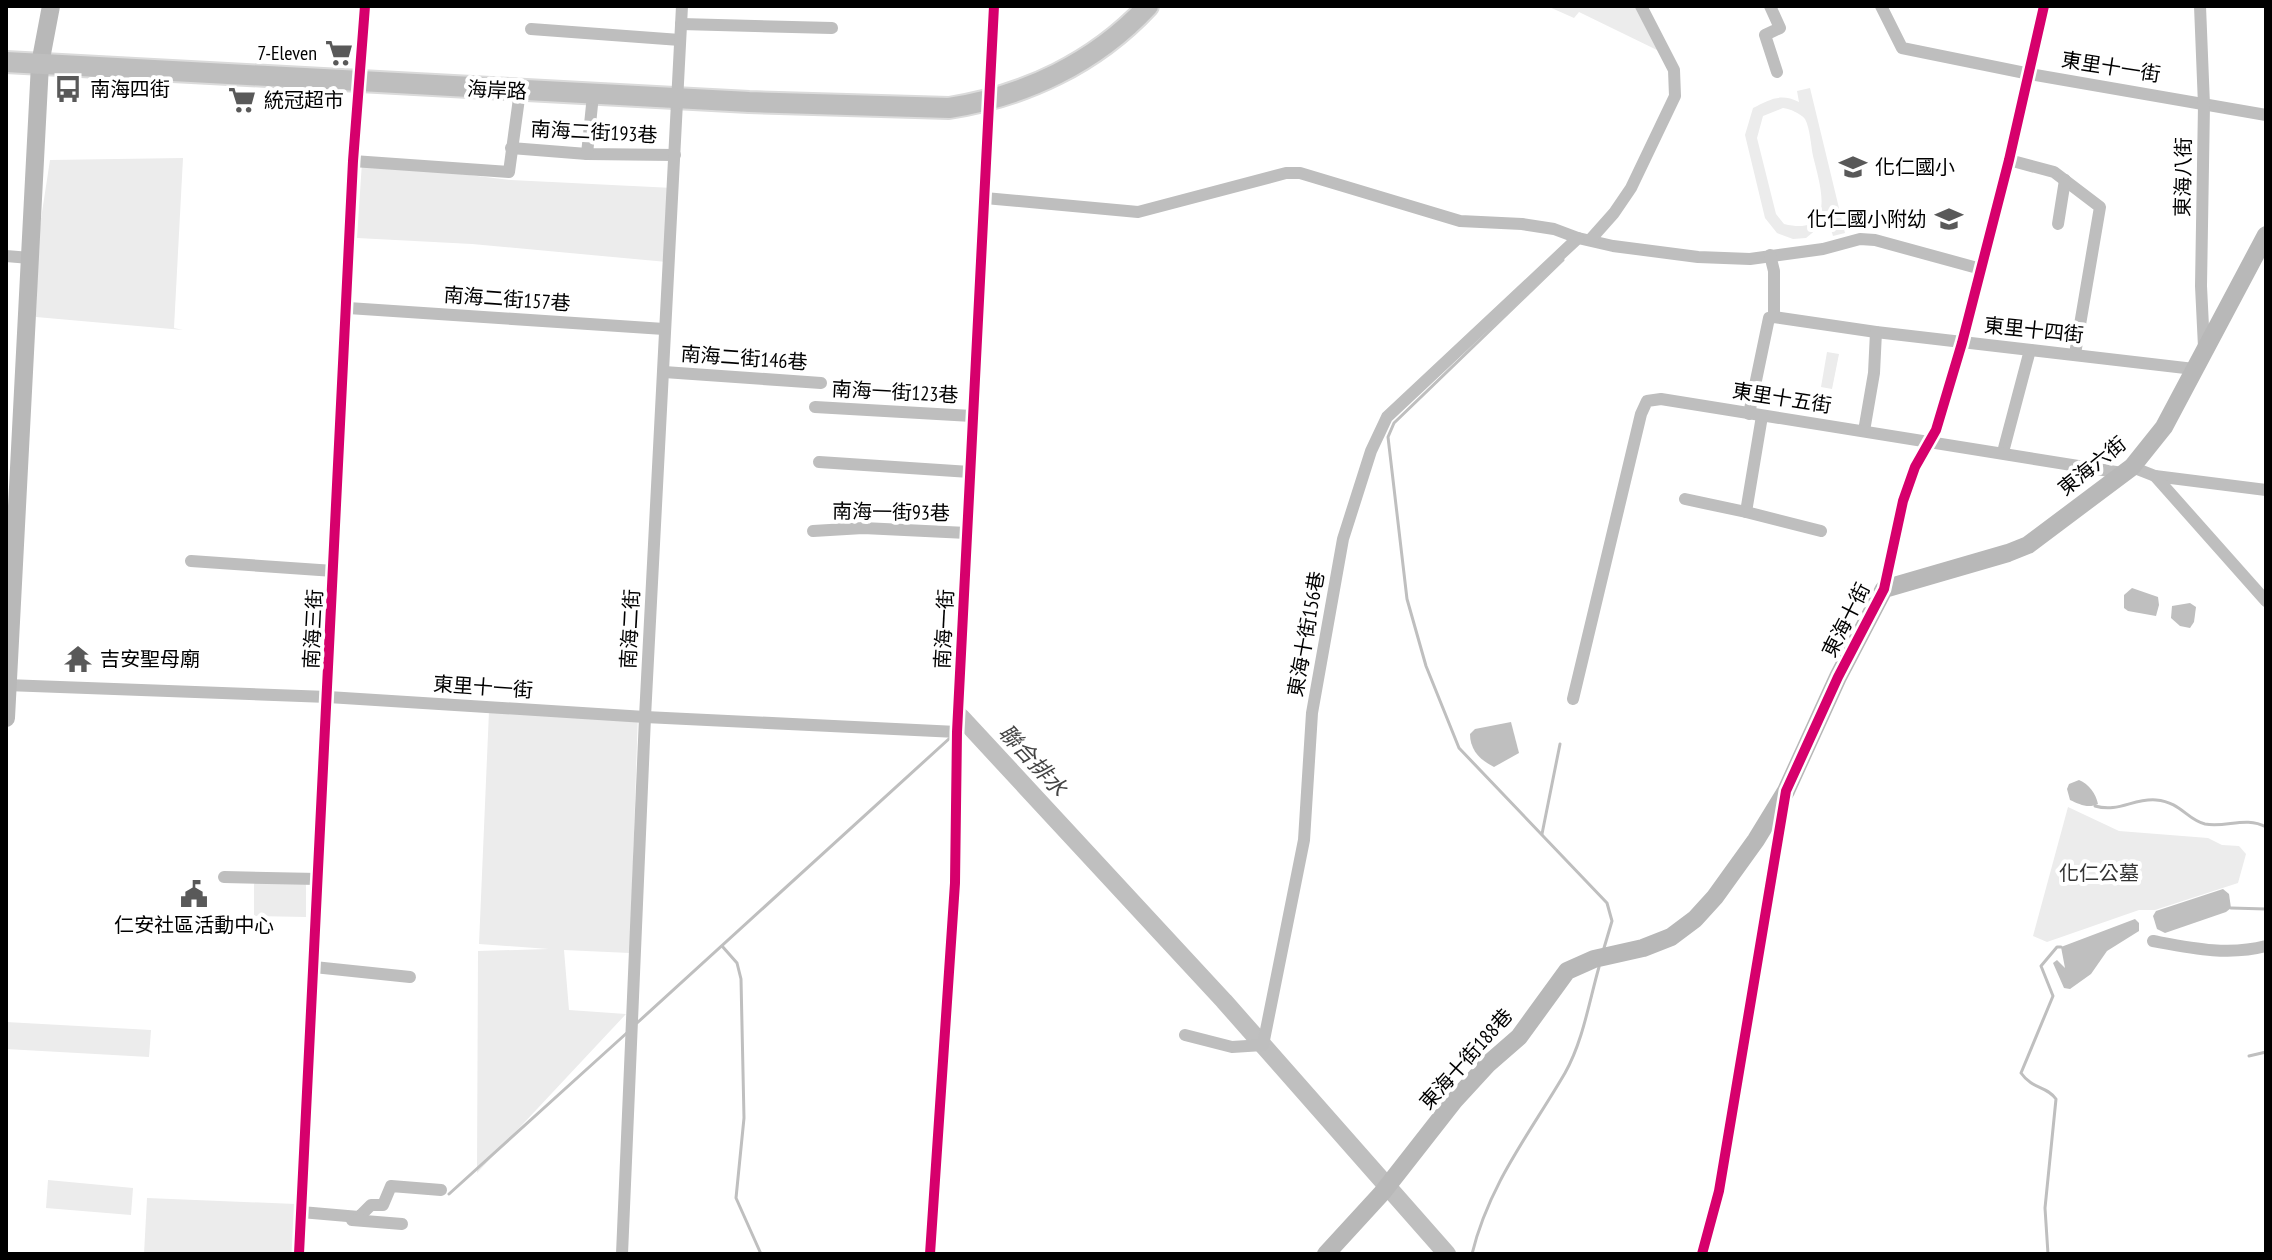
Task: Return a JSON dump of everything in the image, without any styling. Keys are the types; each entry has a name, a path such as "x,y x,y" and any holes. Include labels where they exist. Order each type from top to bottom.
{"main road":[{"name":"海岸路","path":"6,62 593,95 949,108 1020,91 1073,66 1109,42 1148,6"}],"street":[{"path":"6,718 40,64 51,6"},
{"name":"南海三街","path":"299,1254 353,161 365,6"},
{"name":"南海二街","path":"622,1254 645,717 682,6"},
{"name":"南海一街","path":"930,1254 955,883 957,732 972,416 992,98 994,6"},
{"path":"1584,239 1614,213 1631,188 1675,96 1677,84 1674,70 1641,6"},
{"path":"1770,6 1780,28 1765,35 1777,72"},
{"name":"東里十一街","path":"1881,6 1902,48 2266,115"},
{"name":"東海十街","path":"1702,1254 1719,1191 1786,791 1840,673 1884,589 1903,501 1915,467 1931,442 1962,343 2030,74 2044,6"},
{"name":"東海八街","path":"2200,6 2204,105 2201,286 2204,349"},
{"path":"681,24 832,28"},
{"path":"531,29 680,40"},
{"path":"353,161 509,172 520,91"},
{"path":"587,154 593,95"},
{"name":"南海二街193巷","path":"511,148 587,154 675,155"},
{"path":"2009,160 2054,172 2100,207 2075,354"},
{"path":"985,198 1138,212 1271,175 1300,173 1460,221 1522,224 1554,229 1584,239 1698,257 1750,259 1823,249 1860,239 1875,240 1981,269"},
{"path":"2058,224 2065,180"},
{"name":"東海六街","path":"1884,589 2028,545 2127,470 2164,427 2266,235"},
{"name":"東海十街156巷","path":"1185,1035 1232,1047 1263,1045 1304,840 1312,713 1343,539 1371,451 1387,417 1584,239"},
{"path":"1746,512 1769,318 1774,317 1774,271 1770,255"},
{"path":"6,256 30,258"},
{"name":"南海二街157巷","path":"348,308 664,329"},
{"name":"東里十四街","path":"1774,317 1962,343 2194,369"},
{"path":"1864,431 1874,373 1876,332"},
{"path":"2003,452 2030,350"},
{"name":"南海二街146巷","path":"664,372 821,383"},
{"name":"東里十五街","path":"1573,699 1643,405 1647,401 1661,399 2155,476 2266,490"},
{"name":"南海一街123巷","path":"815,407 972,416"},
{"path":"819,462 970,472"},
{"path":"2155,476 2266,601"},
{"path":"1685,499 1821,531"},
{"name":"南海一街93巷","path":"813,531 863,528 967,533"},
{"path":"191,561 334,571"},
{"name":"東里十一街","path":"7,685 328,697 957,732"},
{"name":"東海十街188巷","path":"1326,1254 1388,1187 1454,1101 1488,1064 1519,1037 1567,971 1598,958 1657,944 1695,919 1756,840 1786,791"},
{"path":"224,877 318,879"},
{"path":"2153,941 2217,951 2245,952 2266,946"},
{"path":"314,967 410,977"},
{"path":"301,1214 359,1217 371,1205 383,1205 391,1186 441,1190"},
{"path":"301,1214 402,1224"}],"green space":[{"path":"1547,6 1636,6 1659,51 1579,12 1574,18"},
{"path":"1810,88 1845,233 1833,236 1828,220 1806,238 1793,239 1777,233 1765,218 1745,135 1753,108 1776,98 1799,102 1797,91","holes":["1783,108 1800,115 1807,123 1821,194 1819,216 1812,223 1801,226 1784,224 1776,214 1757,138 1763,116"]},
{"path":"183,158 174,328 183,330 36,317 37,245 50,160"},
{"path":"362,162 511,180 673,188 667,262 472,244 357,238"},
{"path":"1827,352 1839,354 1832,389 1821,387"},
{"path":"489,711 638,713 630,953 564,950 569,1010 626,1014 477,1173 478,951 549,949 479,944"},
{"name":"化仁公墓","path":"2068,807 2119,831 2208,838 2222,845 2239,846 2246,854 2238,883 2155,910 2139,910 2047,942 2033,936"},
{"path":"254,881 306,882 306,917 254,916"},
{"path":"6,1022 151,1030 149,1057 6,1049"},
{"path":"48,1180 133,1188 131,1215 46,1208"},
{"path":"147,1198 296,1204 293,1254 144,1254"}],"shaded area":[{"path":"2132,588 2158,597 2156,616 2124,608 2124,595"},
{"path":"2190,603 2196,607 2194,622 2190,628 2180,626 2171,618 2172,606"},
{"path":"1511,722 1519,753 1494,767 1477,754 1470,734 1475,729"},
{"path":"2079,780 2092,790 2098,804 2087,806 2070,800 2069,784"},
{"path":"2223,889 2229,894 2231,908 2226,912 2165,933 2157,929 2153,916 2156,911"},
{"path":"2135,919 2139,923 2139,931 2107,951 2091,974 2070,989 2064,988 2053,963 2057,960 2065,968 2061,947"}],"waterway":[{"path":"1563,260 1394,423 1388,437 1407,599 1426,666 1459,748 1607,903 1612,921 1604,948"},
{"name":"聯合排水","path":"961,717 1224,1001 1447,1254"},
{"path":"637,1023 951,737"},
{"path":"1542,834 1560,744"},
{"path":"2095,806 2111,808 2140,801 2165,801 2205,824 2251,822 2266,827"},
{"path":"2231,908 2266,909"},
{"path":"722,946 737,963 741,979 744,1118 736,1198 761,1254"},
{"path":"2048,1254 2045,1208 2056,1099 2021,1073 2053,996 2041,966 2057,947 2061,947"},
{"path":"1472,1254 1479,1229 1500,1182 1571,1061 1599,967"},
{"path":"449,1194 629,1031"},
{"path":"2249,1056 2266,1052"}],"cycle path":[{"path":"299,1254 353,161 365,6"},
{"path":"930,1254 955,883 957,732 994,6"},
{"path":"1702,1254 1719,1191 1786,791 1838,677 1884,589 1903,501 1915,467 1936,430 1962,343 2009,160 2044,6"}],"place":[{"name":"7-Eleven","path":"339,53"},
{"name":"南海四街","path":"68,89"},
{"name":"統冠超市","path":"242,100"},
{"name":"化仁國小","path":"1853,167"},
{"name":"化仁國小附幼","path":"1949,219"},
{"name":"吉安聖母廟","path":"78,659"},
{"name":"仁安社區活動中心","path":"194,894"}]}
